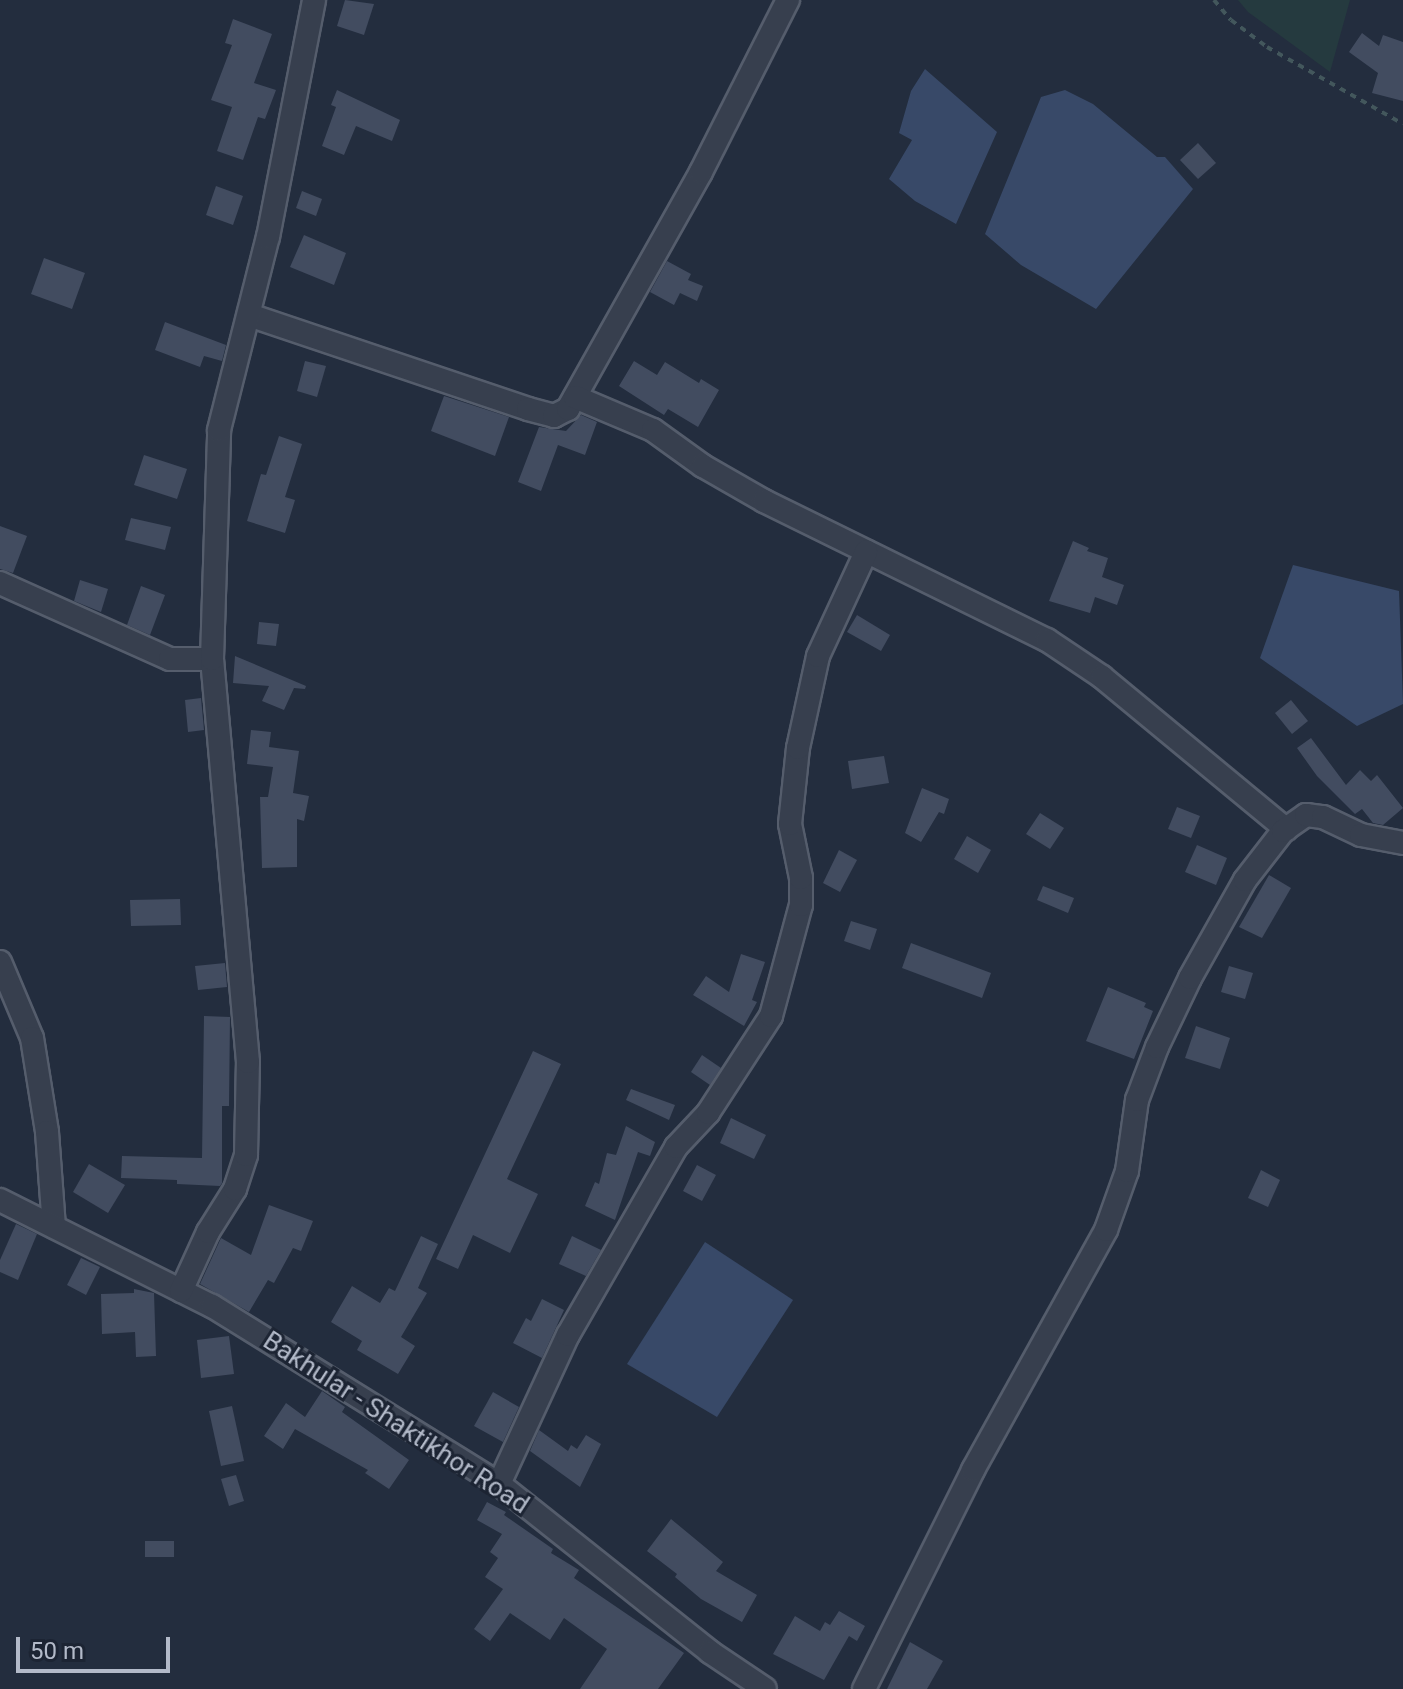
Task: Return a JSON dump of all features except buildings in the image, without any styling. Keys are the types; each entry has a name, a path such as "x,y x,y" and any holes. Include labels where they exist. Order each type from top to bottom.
{"street":[{"path":"181,1291 208,1232 235,1189 246,1155 248,1062 212,659 219,430 268,237 314,0"},
{"path":"249,315 554,416 568,409 701,172 788,0"},
{"path":"575,397 653,430 739,487 1047,640 1102,677 1286,829"},
{"path":"499,1484 568,1335 676,1147 708,1113 771,1016 801,905 801,878 790,824 798,748 818,656 866,552"},
{"path":"0,583 170,659 212,659"},
{"path":"864,1689 973,1470 1106,1230 1127,1171 1137,1100 1157,1047 1190,978 1245,880 1286,829 1306,815 1323,817 1361,835 1403,843"},
{"path":"0,962 32,1038 47,1132 54,1227"},
{"name":"Bakhular - Shaktikhor Road","path":"0,1200 212,1306 499,1484 710,1652 765,1689"}],"path":[{"path":"1214,0 1231,20 1267,47 1403,124"}],"green space":[{"path":"1238,0 1350,0 1330,72 1248,12"}],"water":[{"path":"925,69 997,132 956,224 915,201 889,179 912,140 899,133 911,91"},
{"path":"1065,90 1093,104 1157,157 1165,157 1193,189 1096,309 1021,265 985,234 1041,97"},
{"path":"1293,565 1399,591 1403,704 1357,726 1260,658"},
{"path":"705,1242 793,1300 717,1417 627,1364"}]}
